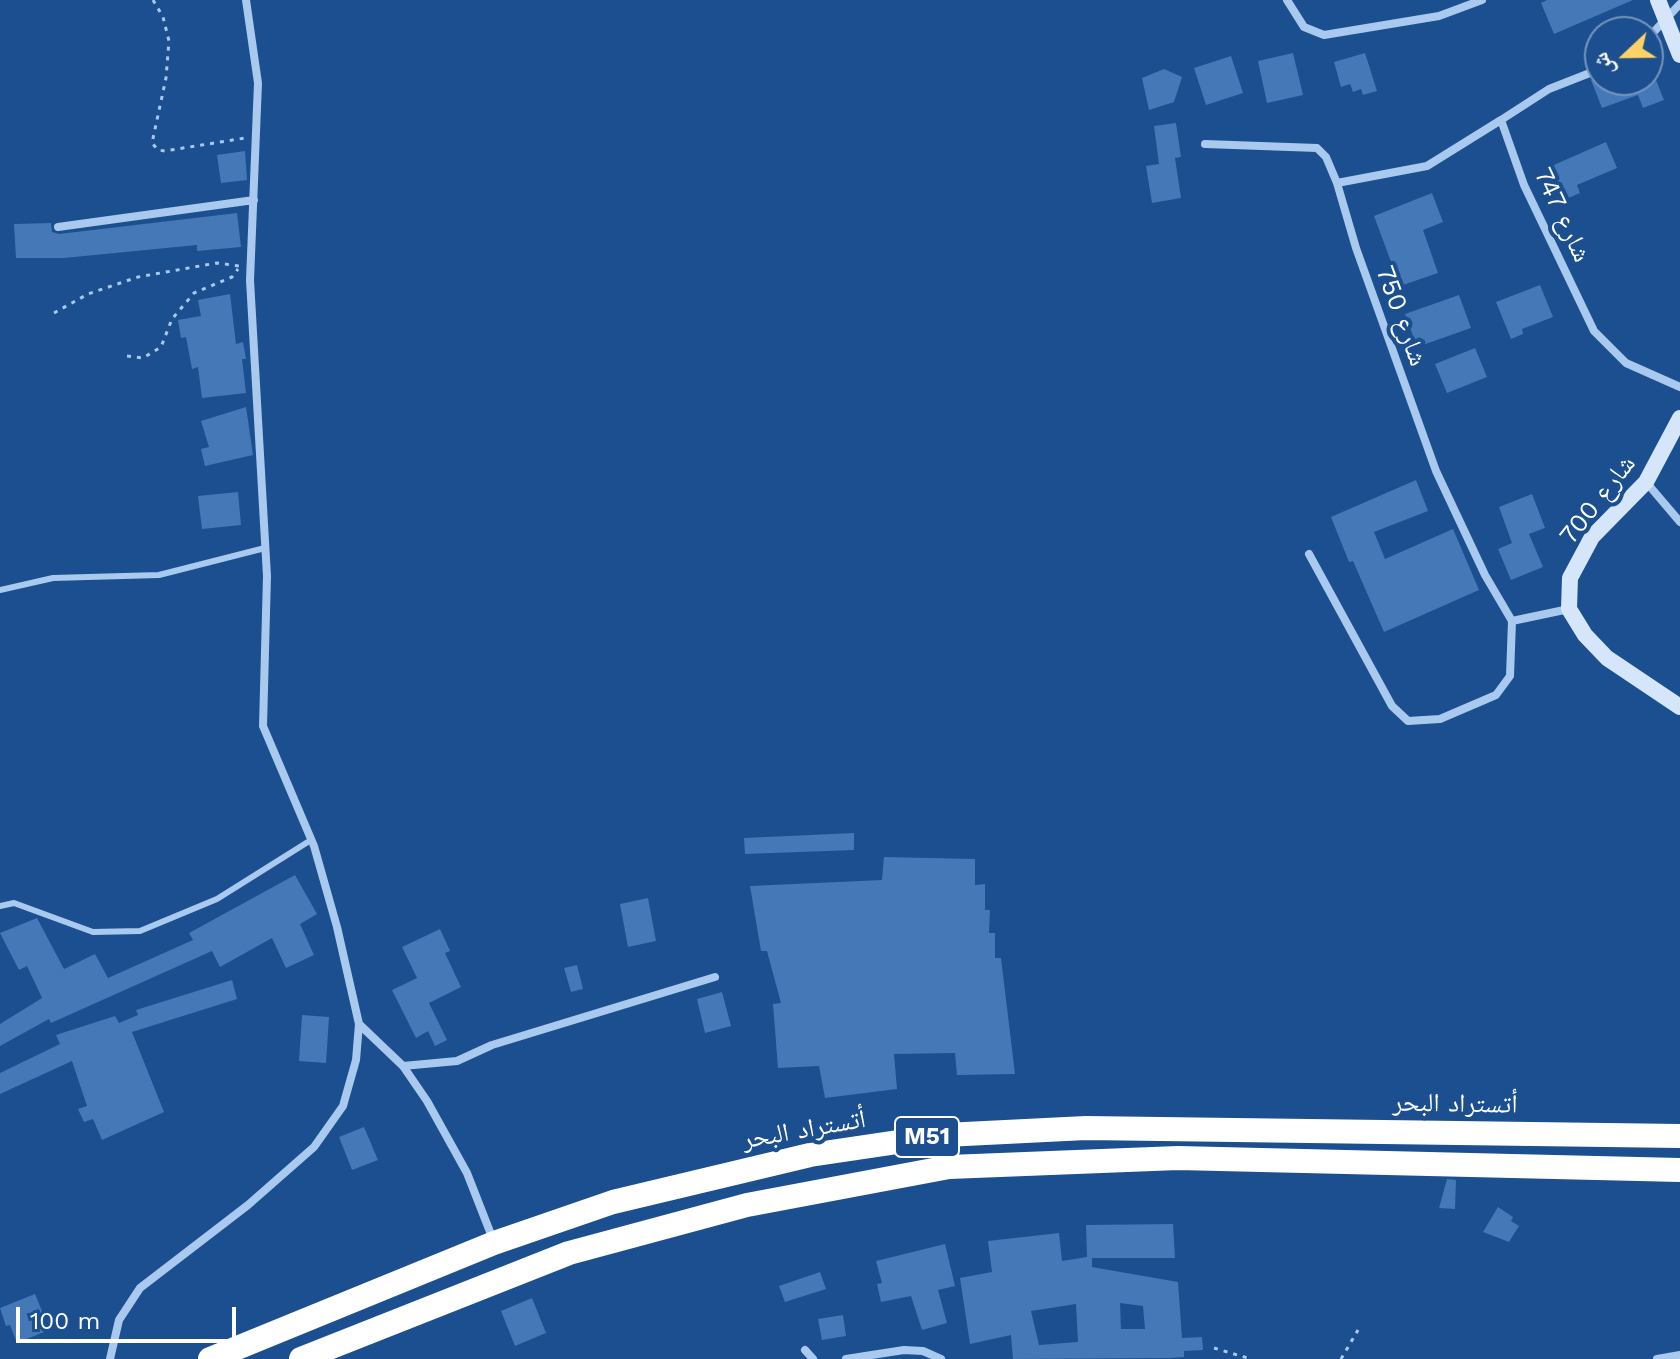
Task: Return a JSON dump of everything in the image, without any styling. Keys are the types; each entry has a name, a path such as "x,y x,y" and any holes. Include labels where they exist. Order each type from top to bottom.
{"highway":[{"name":"أتستراد البحر","path":"210,1359 494,1243 613,1202 724,1173 810,1155 945,1135 1188,1127 1680,1136"},
{"name":"M51","path":"301,1359 569,1253 747,1205 949,1167 1178,1158 1680,1170"}],"main road":[{"path":"1658,0 1680,55"},
{"name":"شارع 700","path":"1569,609 1570,578 1592,537 1646,482 1680,418"},
{"path":"1569,609 1585,635 1607,658 1680,707"}],"street":[{"path":"110,1359 119,1320 140,1288 258,1196 314,1147 333,1124 350,1087 359,1024 337,927 311,840 263,726 268,615 251,268 258,83 246,0"},
{"path":"1287,0 1304,27 1324,35 1439,16 1482,0"},
{"path":"1665,19 1680,4"},
{"path":"1337,183 1427,166 1549,89 1584,75"},
{"name":"شارع 747","path":"1501,120 1524,185 1601,341 1626,363 1680,387"},
{"name":"شارع 750","path":"1205,144 1317,148 1326,157 1436,471 1461,529 1512,621"},
{"path":"58,227 254,200"},
{"path":"1646,482 1680,522"},
{"path":"1309,554 1392,706 1408,721 1440,719 1496,695 1510,676 1512,621 1569,609"},
{"path":"403,1066 446,1064 492,1045 715,977"},
{"path":"359,1024 403,1066 452,1142 494,1243"},
{"path":"805,1350 813,1359"},
{"path":"846,1359 904,1350 923,1351 941,1359"},
{"path":"1657,1359 1680,1355"}],"lane":[{"path":"0,590 53,578 159,575 265,548"},
{"path":"0,906 14,903 93,932 140,931 217,899 311,840"}],"path":[{"path":"153,0 163,17 169,41 166,78 152,143 158,150 256,135"},
{"path":"54,313 88,294 138,277 217,263 251,268"},
{"path":"127,356 143,358 161,347 172,319 194,293 232,277 240,266"},
{"path":"1341,1359 1358,1330"},
{"path":"1214,1348 1251,1359"}],"building":[{"path":"1547,0 1633,0 1596,16 1584,16 1584,21 1554,34 1541,3"},
{"path":"1293,53 1303,95 1267,103 1258,61"},
{"path":"1365,53 1377,91 1363,95 1361,89 1353,92 1350,84 1341,87 1334,62"},
{"path":"1231,56 1243,93 1206,105 1194,68"},
{"path":"1164,69 1182,77 1174,102 1149,110 1142,78"},
{"path":"1597,96 1635,96 1602,108"},
{"path":"1638,96 1662,96 1664,100 1643,108"},
{"path":"1176,123 1181,157 1175,158 1181,198 1152,203 1146,166 1159,164 1154,126"},
{"path":"1606,142 1617,168 1577,185 1580,193 1561,201 1547,168"},
{"path":"245,151 247,180 221,183 217,155"},
{"path":"1432,193 1443,222 1423,230 1438,273 1400,286 1374,216"},
{"path":"237,213 241,247 197,251 197,245 64,258 16,258 14,224 51,223 52,232 59,234"},
{"path":"1540,285 1553,317 1522,329 1523,334 1511,339 1496,302"},
{"path":"230,294 236,344 243,342 246,359 242,359 246,393 202,398 198,367 192,369 186,337 181,338 178,320 201,316 198,300"},
{"path":"1459,295 1471,328 1417,347 1405,314"},
{"path":"1475,348 1487,377 1447,393 1435,364"},
{"path":"246,407 253,455 205,466 201,449 209,447 201,421"},
{"path":"1416,480 1428,511 1374,532 1385,559 1453,529 1479,590 1384,632 1353,561 1349,562 1331,517"},
{"path":"238,492 241,525 202,529 198,496"},
{"path":"1532,494 1545,528 1529,534 1543,567 1511,580 1498,549 1512,543 1499,507"},
{"path":"854,833 854,850 745,854 744,838"},
{"path":"884,857 975,859 975,885 985,884 985,910 990,910 989,933 995,933 995,958 1001,958 1015,1074 957,1075 955,1053 894,1054 897,1089 825,1098 819,1066 778,1068 773,1004 781,1003 767,951 761,951 750,886 882,880"},
{"path":"295,875 317,914 300,924 314,955 286,968 272,938 220,967 212,951 51,1023 49,1019 0,1046 0,1024 42,998 27,966 19,970 0,933 37,918 64,969 95,954 108,978 193,940 189,933"},
{"path":"648,898 656,941 628,947 620,904"},
{"path":"440,929 450,951 445,953 461,987 429,1003 447,1040 435,1046 428,1031 416,1038 392,990 417,978 402,947"},
{"path":"577,965 583,989 571,992 564,968"},
{"path":"232,980 237,999 132,1032 164,1112 102,1140 93,1119 84,1122 78,1109 87,1106 72,1061 0,1094 0,1073 60,1044 56,1035 115,1016 119,1023 138,1015 136,1010"},
{"path":"722,992 731,1026 705,1033 697,999"},
{"path":"302,1015 329,1017 326,1063 299,1061"},
{"path":"364,1127 378,1160 352,1170 339,1137"},
{"path":"1447,1179 1456,1180 1455,1209 1439,1208"},
{"path":"1498,1207 1513,1217 1511,1221 1519,1226 1509,1242 1483,1232"},
{"path":"1173,1224 1175,1258 1092,1258 1092,1267 1178,1282 1182,1338 1202,1337 1203,1350 1184,1351 1184,1357 1169,1358 1013,1359 1011,1335 970,1344 960,1278 992,1272 988,1241 1059,1233 1062,1261 1087,1257 1086,1225","holes":["1120,1303 1143,1306 1145,1329 1121,1329","1076,1304 1078,1342 1039,1345 1031,1311"]},
{"path":"945,1244 955,1286 938,1290 947,1323 922,1330 911,1296 881,1302 877,1284 882,1283 876,1261"},
{"path":"820,1272 826,1289 785,1302 779,1286"},
{"path":"35,1294 44,1316 39,1318 44,1332 17,1343 10,1325 6,1326 0,1308"},
{"path":"532,1298 546,1333 515,1346 501,1311"},
{"path":"843,1315 846,1336 822,1340 818,1319"}]}
